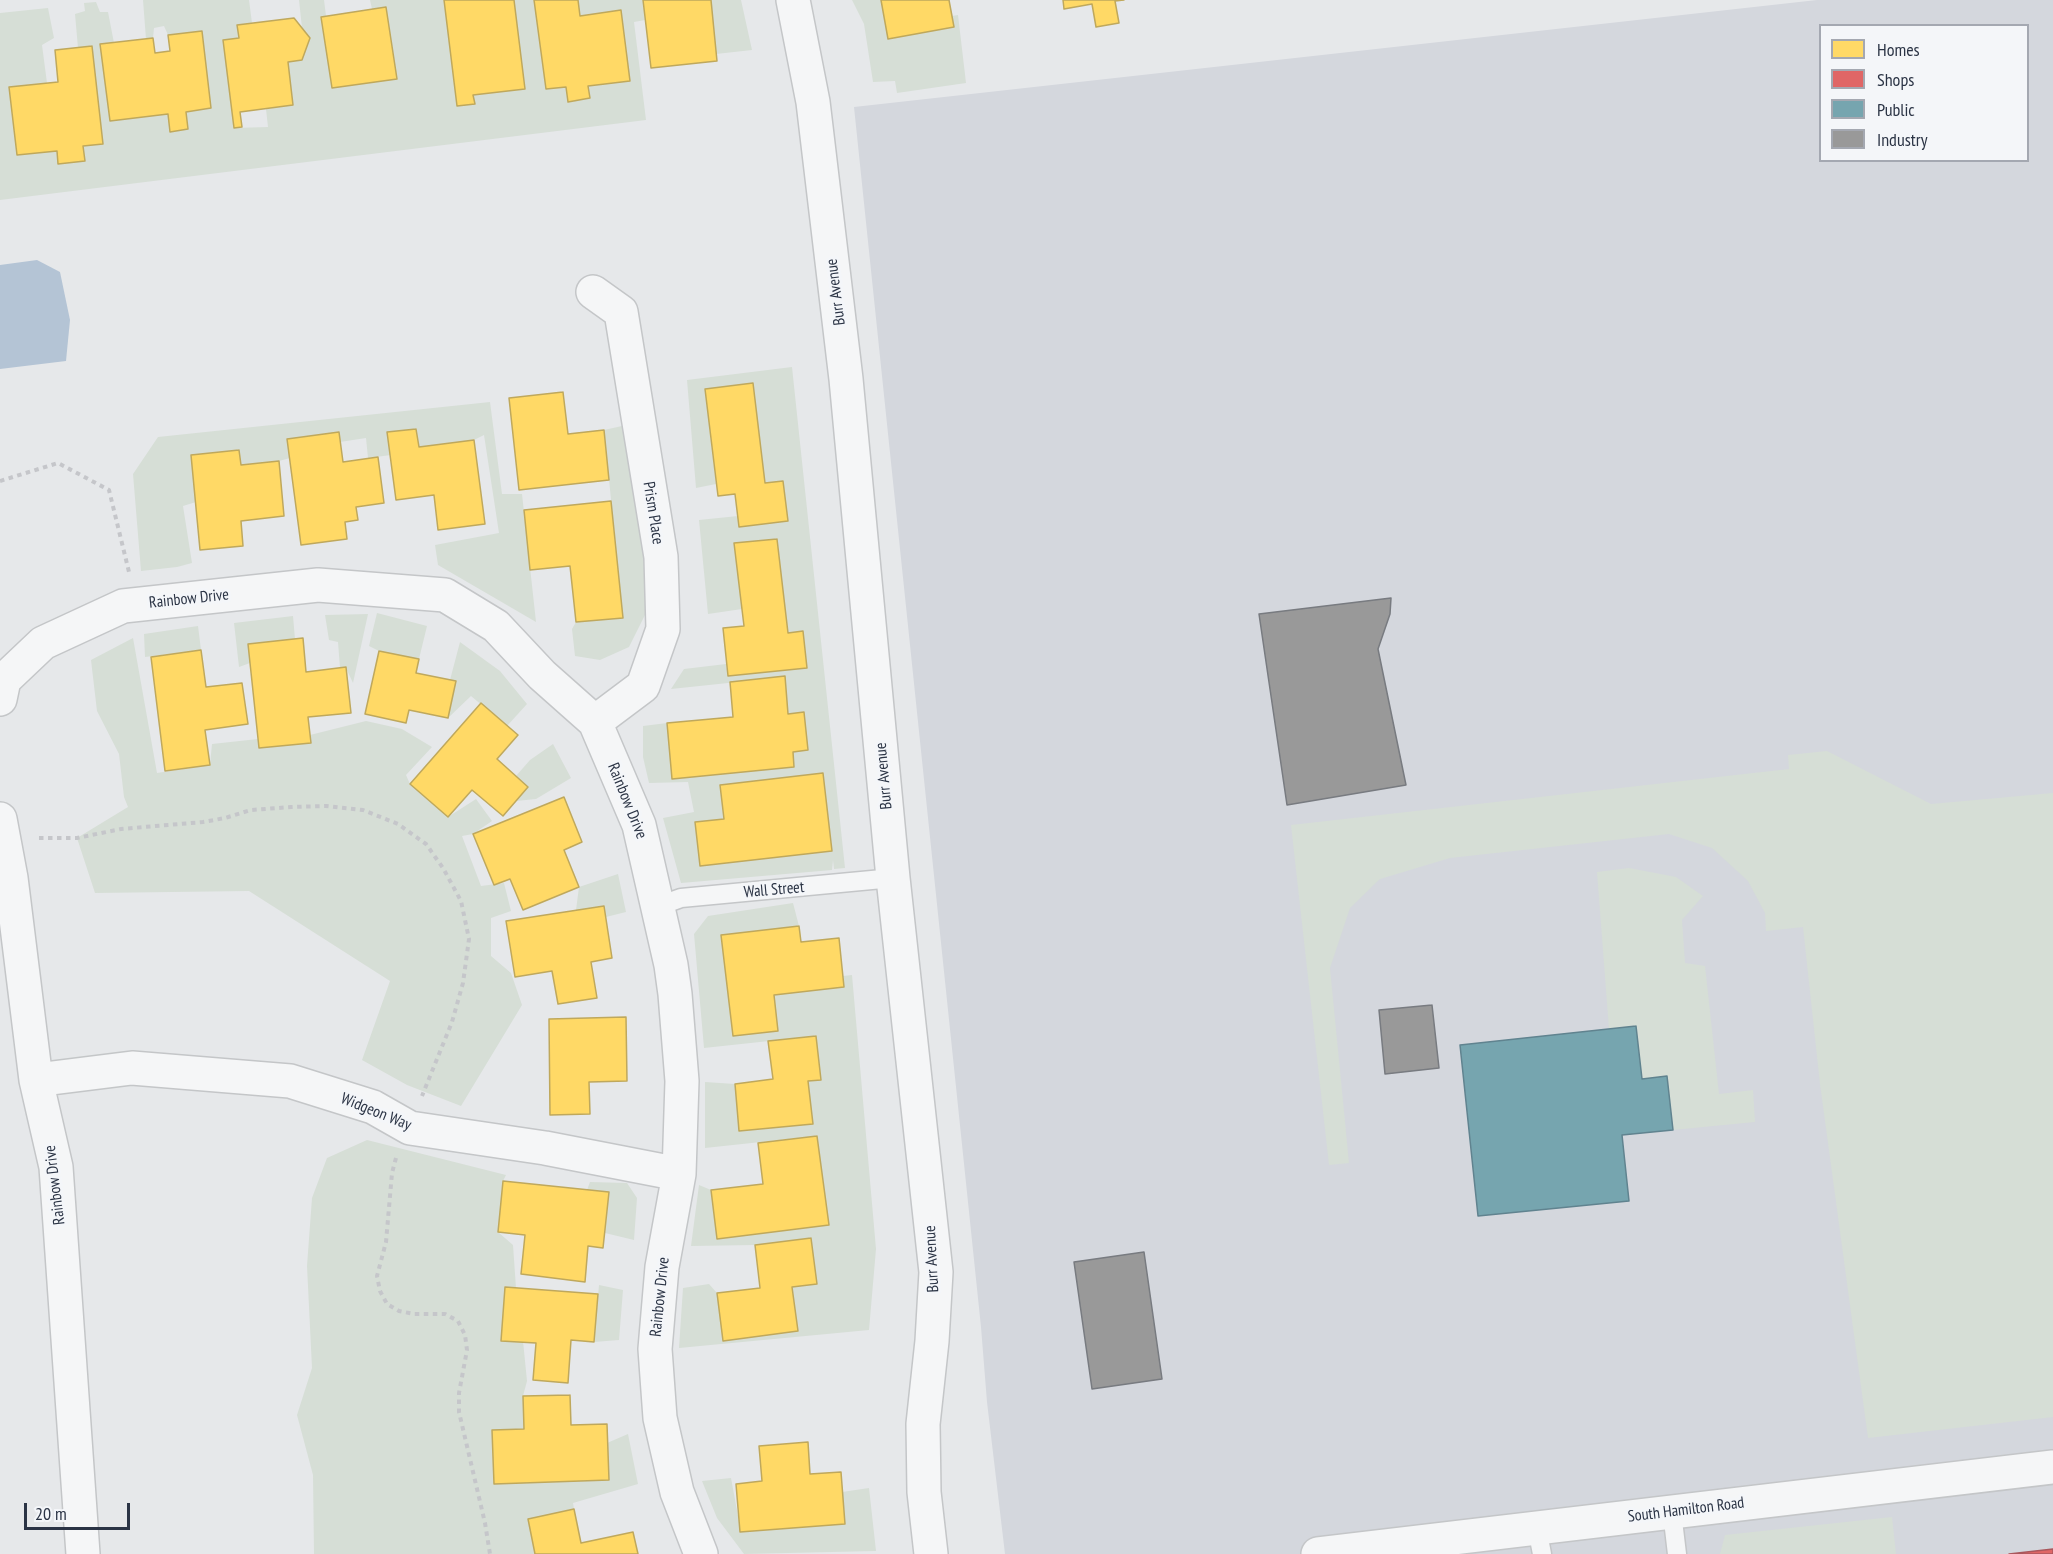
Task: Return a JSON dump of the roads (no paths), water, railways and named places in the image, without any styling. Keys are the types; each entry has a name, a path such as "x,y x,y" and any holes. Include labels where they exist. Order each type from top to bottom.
{"street":[{"name":"Burr Avenue","path":"793,0 813,102 846,380 893,878 936,1272 932,1341 923,1424 924,1492 931,1554"},
{"name":"Prism Place","path":"593,292 621,312 661,556 663,629 643,686 595,722"},
{"name":"Rainbow Drive","path":"0,699 4,680 43,643 123,606 318,585 445,595 496,626 542,675 595,722 639,825 671,965 675,994 682,1081 679,1174 662,1267 655,1349 660,1418 677,1492 701,1554"},
{"name":"Rainbow Drive","path":"0,819 11,878 36,1080 56,1167 83,1554"},
{"name":"Widgeon Way","path":"36,1080 132,1068 290,1081 373,1107 410,1128 545,1148 679,1174"},
{"name":"South Hamilton Road","path":"1318,1554 1540,1541 1672,1512 2053,1467"}],"lane":[{"name":"Wall Street","path":"656,907 681,898 893,878"},
{"path":"1672,1512 1677,1554"}],"water":[{"path":"37,260 60,272 70,320 66,361 0,369 0,265"}]}
